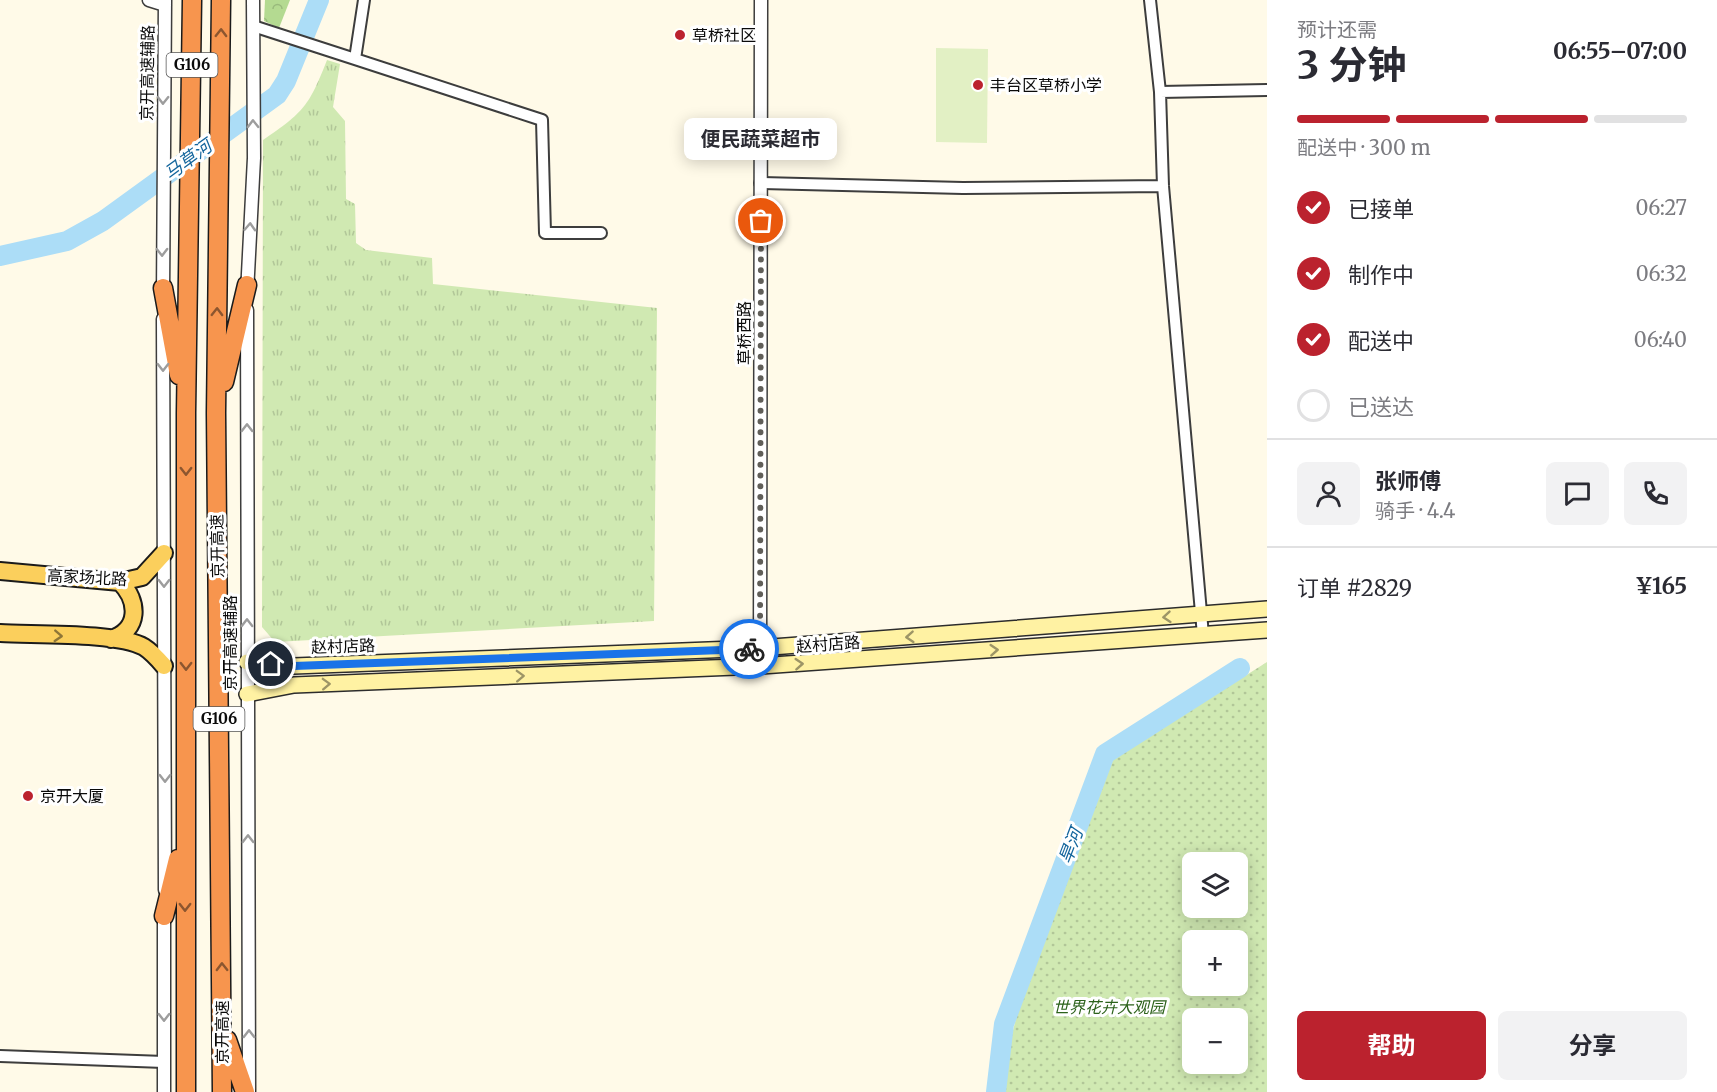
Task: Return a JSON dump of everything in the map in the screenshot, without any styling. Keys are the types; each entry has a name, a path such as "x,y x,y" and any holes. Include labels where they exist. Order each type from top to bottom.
{"highway":[{"name":"京开高速","path":"186,1092 186,413 192,0"},
{"name":"京开高速","path":"221,0 216,412 222,1092"},
{"path":"216,412 247,285"},
{"path":"163,288 186,413"},
{"path":"165,916 185,828"},
{"path":"222,1026 247,1092"}],"main road":[{"name":"高家场北路","path":"0,571 120,582 142,577 164,553"},
{"path":"111,639 124,635 131,627 133,615 129,591 120,582"},
{"name":"赵村店路","path":"247,662 294,666 760,648 1267,609"},
{"name":"赵村店路","path":"247,694 294,685 760,666 1267,630"},
{"path":"0,633 111,639 144,647 164,666"}],"street":[{"path":"149,0 165,2"},
{"path":"253,0 253,26 542,120 545,233 601,233"},
{"path":"355,59 364,0"},
{"name":"草桥西路","path":"760,666 761,0"},
{"path":"1150,0 1160,92 1163,186 1203,635"},
{"name":"京开高速辅路","path":"163,288 162,146 165,2"},
{"name":"京开高速辅路","path":"247,1092 247,285 254,158 253,26"},
{"path":"1160,92 1267,90"},
{"path":"760,183 963,188 1163,186"},
{"path":"163,288 164,1092"},
{"path":"0,1056 164,1062"}],"green space":[{"path":"265,0 290,0 279,28 264,21"},
{"path":"936,48 988,49 987,143 936,142"},
{"path":"327,60 340,64 333,107 345,121 346,199 355,204 356,243 366,250 432,258 433,284 657,308 654,621 275,642 262,627 263,140 297,115 304,107"},
{"name":"世界花卉大观园","path":"1267,662 1267,1092 997,1092 1018,1011 1114,757 1187,691 1226,688"}],"waterway":[{"name":"马草河","path":"0,256 67,241 103,221 277,95 286,81 319,0"},
{"name":"旱河","path":"996,1092 1004,1024 1105,754 1240,668"}],"way so far":[{"path":"749,649 760,648 761,221"}],"place":[{"name":"草桥社区","path":"680,35"},
{"name":"丰台区草桥小学","path":"978,85"},
{"name":"便民蔬菜超市","path":"761,221"},
{"name":"京开大厦","path":"28,796"}],"route":[{"path":"271,664 294,666 749,649"}]}
